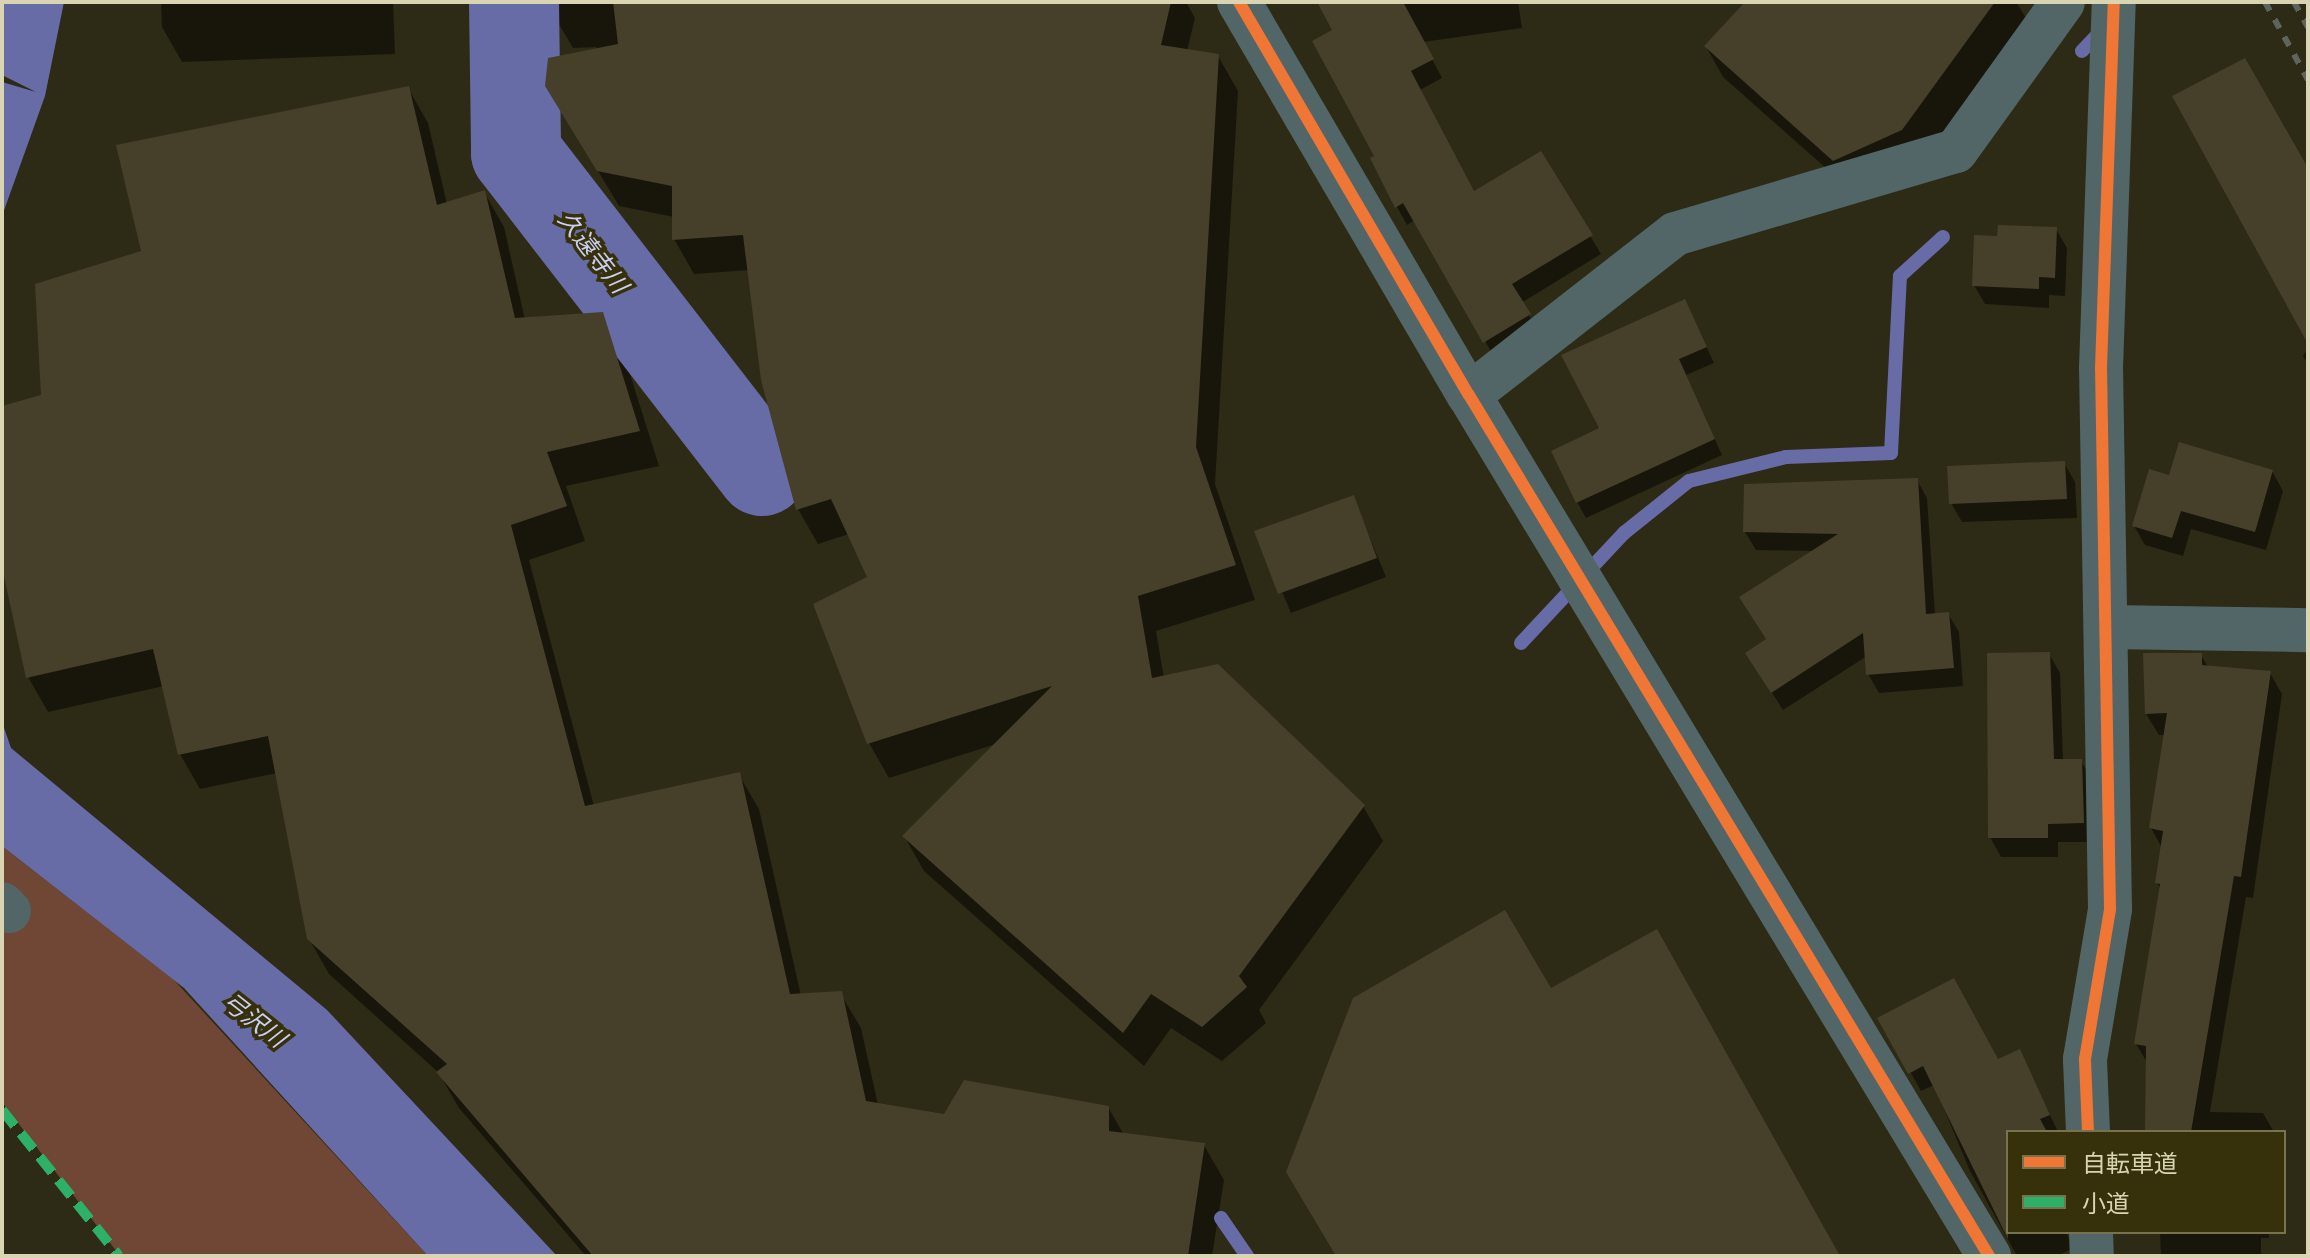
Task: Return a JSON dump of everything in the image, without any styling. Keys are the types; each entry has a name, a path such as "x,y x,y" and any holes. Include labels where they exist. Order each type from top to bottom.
{"street":[{"path":"1239,2 1469,395 1989,1256"},
{"path":"1469,395 1675,234 1956,151 2063,2"},
{"path":"2088,1130 2085,1059 2110,909 2108,627 2101,368 2114,2"},
{"path":"2108,627 2308,630"},
{"path":"2091,1234 2092,1256"}],"shaded area":[{"path":"2,846 174,980 428,1256 120,1256 2,1102"}],"water":[{"path":"2,2 64,2 45,96 2,216 2,82 36,92 2,75"},
{"name":"弓沢川","path":"2,722 11,748 327,1010 557,1256 428,1256 184,988 2,846"}],"building":[{"path":"613,2 1171,2 1161,45 1219,54 1196,447 1236,565 1138,596 1152,678 1218,664 1365,805 1239,976 1247,987 1202,1027 1151,994 1123,1033 902,836 1052,686 867,744 813,604 867,577 831,499 796,510 761,380 743,235 672,240 672,186 597,171 545,86 548,58 618,44"},
{"path":"1317,2 1403,2 1434,59 1411,71 1474,191 1541,151 1593,235 1512,284 1531,314 1483,343 1403,203 1395,208 1370,158 1374,156 1312,41 1332,30"},
{"path":"1745,2 1995,2 1902,130 1833,161 1704,46"},
{"path":"2245,58 2308,168 2308,344 2172,96"},
{"path":"409,86 437,205 485,190 515,318 603,312 640,431 547,452 567,506 511,525 585,806 740,772 790,994 842,991 866,1101 944,1114 964,1080 1109,1106 1109,1131 1205,1143 1188,1256 593,1256 436,1072 447,1064 307,939 268,736 178,755 153,649 26,678 2,567 2,406 41,395 35,284 141,251 116,145"},
{"path":"1998,225 2057,227 2055,278 2039,277 2039,289 1972,286 1974,235 1997,236"},
{"path":"1685,299 1707,347 1679,359 1715,439 1576,503 1551,451 1599,428 1561,355"},
{"path":"2179,442 2273,470 2255,532 2181,511 2172,538 2132,526 2149,469 2169,475"},
{"path":"2065,461 2067,499 1949,504 1947,466"},
{"path":"1918,478 1926,614 1949,612 1954,668 1866,675 1863,633 1771,693 1745,653 1766,639 1739,597 1838,534 1743,532 1744,484"},
{"path":"1354,495 1377,558 1278,594 1254,531"},
{"path":"2050,652 2054,759 2082,759 2084,823 2048,824 2048,838 1988,838 1987,653"},
{"path":"2143,653 2202,653 2202,665 2271,671 2241,877 2234,876 2191,1130 2145,1130 2146,1046 2134,1044 2160,884 2155,883 2163,831 2149,828 2167,713 2145,714"},
{"path":"1505,910 1551,988 1657,929 1840,1256 1336,1256 1286,1172 1353,998"},
{"path":"1954,978 1998,1059 2020,1049 2050,1115 2040,1119 2046,1130 2006,1130 2008,1239 1923,1066 1908,1074 1877,1018"}],"waterway":[{"name":"久遠寺川","path":"514,2 516,153 762,471"},
{"path":"2082,51 2104,28"},
{"path":"1521,643 1624,533 1689,481 1786,457 1891,453 1900,276 1943,237"},
{"path":"1221,1218 1247,1256"}],"railway":[{"path":"2265,2 2308,80"},
{"path":"2294,2 2308,27"}],"marked path":[{"path":"2,1110 119,1256"}],"cycle path":[{"path":"1239,2 1469,395 1989,1256"},
{"path":"2088,1130 2085,1059 2110,909 2101,368 2114,2"}]}
